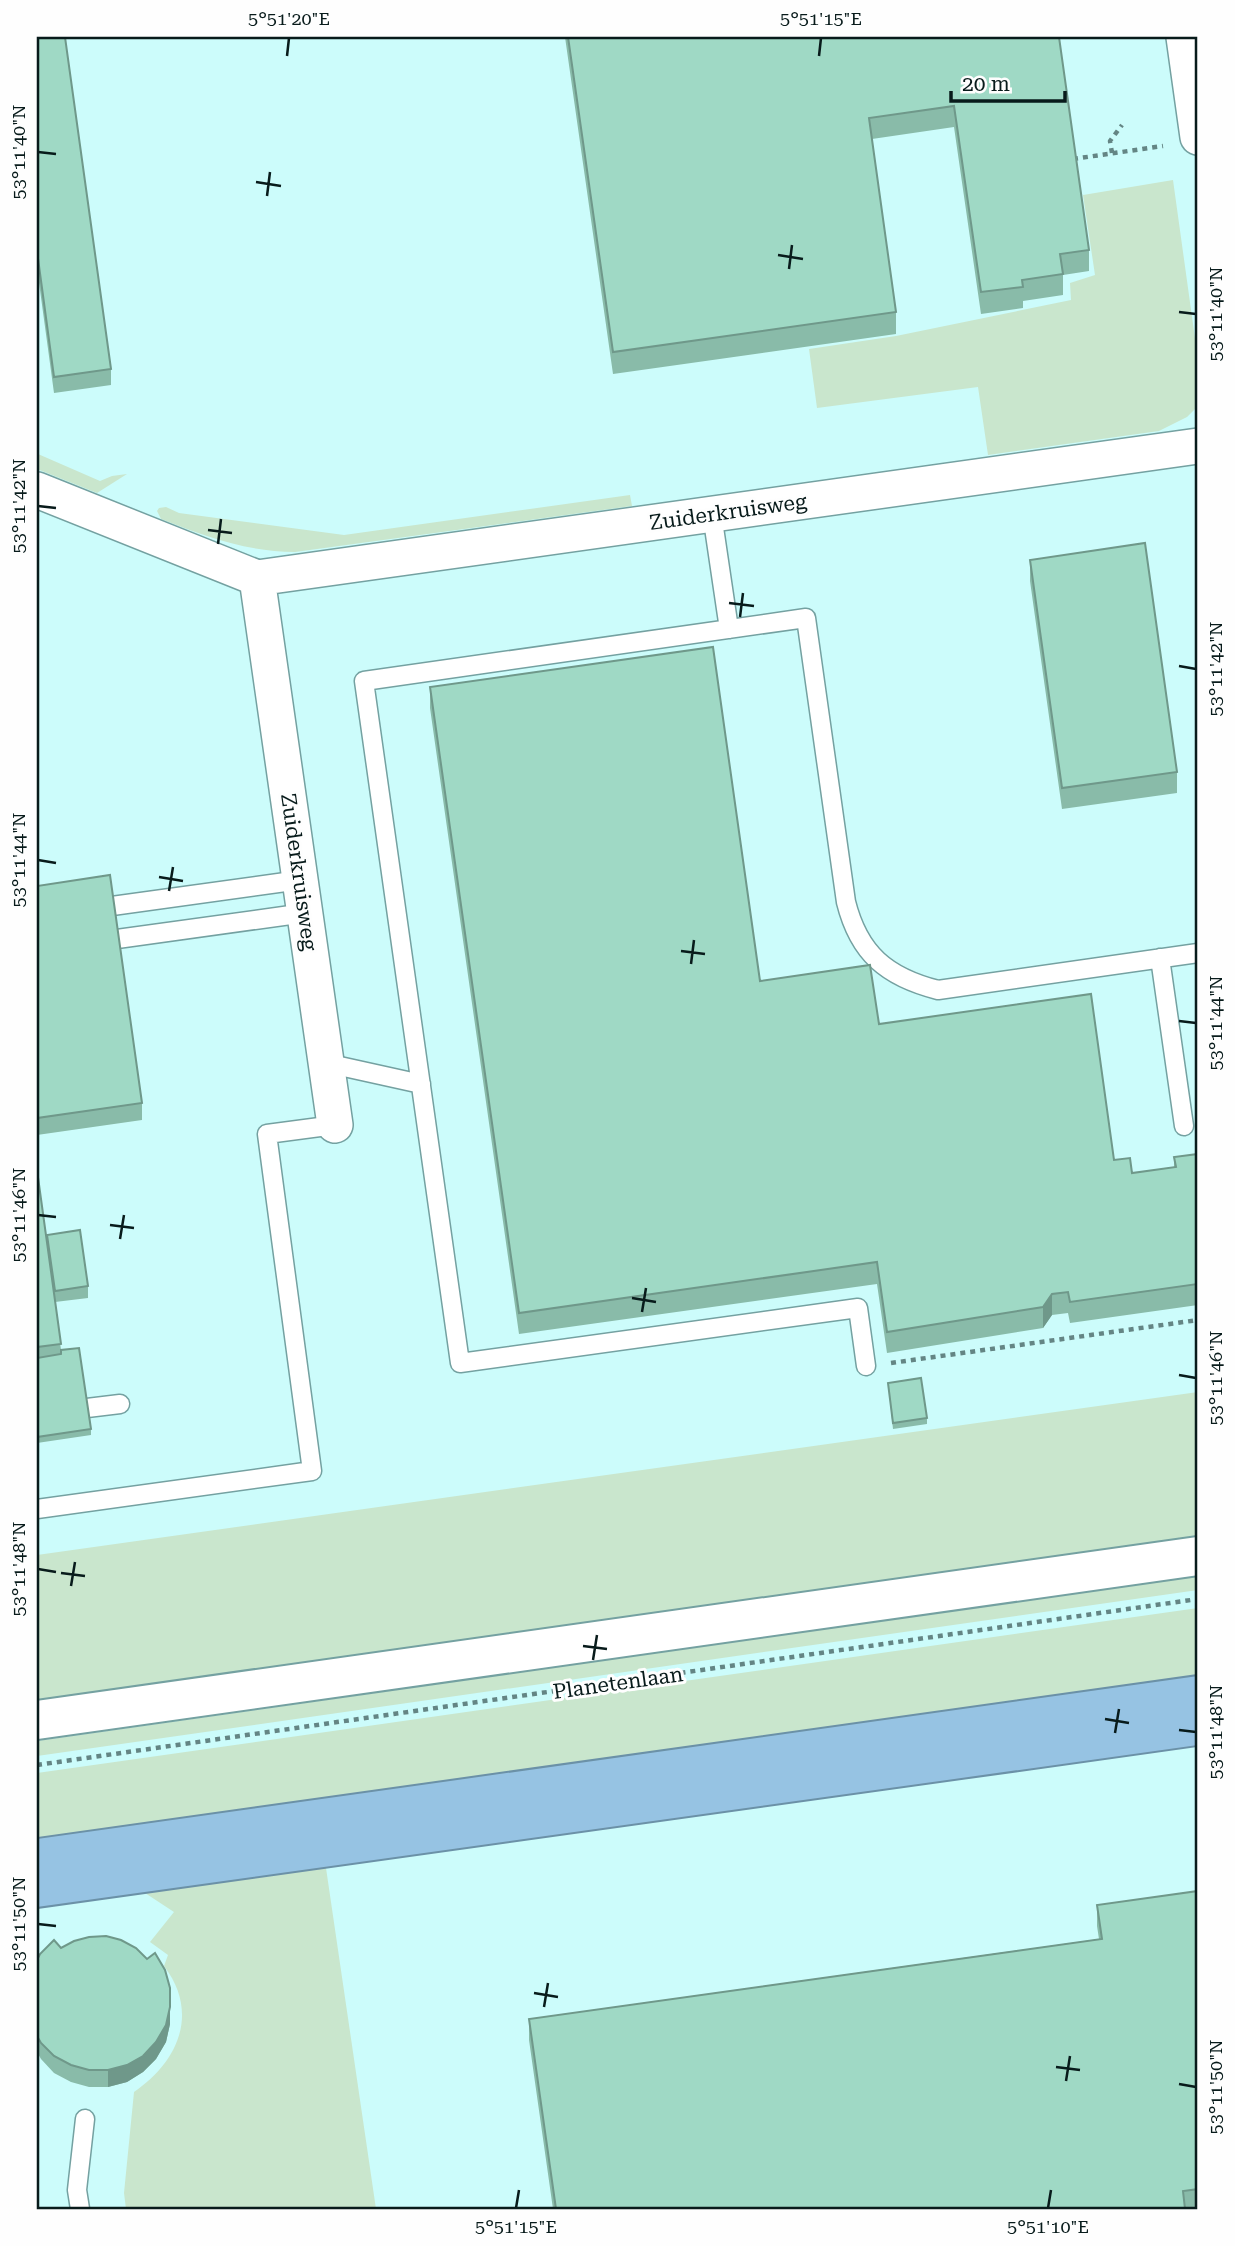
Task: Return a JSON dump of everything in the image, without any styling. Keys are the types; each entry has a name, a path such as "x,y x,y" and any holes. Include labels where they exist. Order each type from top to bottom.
{"street":[{"path":"1184,37 1186,141"},
{"name":"Zuiderkruisweg","path":"37,490 257,578 1198,446"},
{"name":"Zuiderkruisweg","path":"257,578 335,1125"},
{"path":"37,1720 1198,1556"}],"lane":[{"path":"712,514 729,629"},
{"path":"866,1366 858,1308 460,1363 364,681 806,618 846,902 861,941 874,958 892,973 914,984 937,990 1198,953"},
{"path":"112,906 300,880"},
{"path":"117,939 304,914"},
{"path":"1160,958 1184,1126"},
{"path":"326,1062 421,1084"},
{"path":"37,1509 312,1471 267,1134 335,1125"},
{"path":"87,1408 120,1404"},
{"path":"79,2209 77,2190 85,2119"}],"path":[{"path":"1112,153 1110,141 1122,125"},
{"path":"1073,159 1186,141"},
{"path":"924,1359 1198,1320"},
{"name":"Planetenlaan","path":"37,1765 1198,1599"}],"green space":[{"path":"1173,180 1198,360 1198,406 1187,417 1159,431 988,455 978,387 817,408 809,349 896,336 1071,300 1070,283 1095,275 1083,195"},
{"path":"38,454 100,481 127,474 97,493 37,469"},
{"path":"630,495 632,506 295,552 226,542 161,519 157,511 166,507 179,513 344,535"},
{"path":"1198,1392 1198,1536 37,1700 37,1555"},
{"path":"1198,1576 1198,1590 37,1756 37,1741"},
{"path":"1198,1608 1198,1675 37,1838 37,1773"},
{"path":"326,1868 376,2209 126,2209 124,2193 134,2092 162,2066 172,2051 182,2019 181,2001 164,1966 168,1955 150,1942 174,1912 145,1893"}],"water":[{"path":"1198,1675 1198,1746 37,1908 37,1838"}],"building":[{"path":"37,37 65,37 111,369 54,377 37,251"},
{"path":"568,37 1059,37 1089,250 1060,254 1063,274 1022,280 1023,287 981,292 954,106 869,118 896,312 613,352"},
{"path":"1145,543 1177,772 1062,788 1030,560"},
{"path":"713,647 760,981 870,965 879,1024 1091,994 1114,1160 1130,1158 1132,1173 1176,1167 1174,1157 1198,1154 1198,1284 1070,1302 1068,1292 1052,1294 1043,1307 887,1332 877,1262 519,1313 430,687"},
{"path":"110,875 142,1103 37,1118 37,886"},
{"path":"37,1170 61,1344 37,1347"},
{"path":"80,1230 88,1286 55,1291 47,1235"},
{"path":"79,1348 91,1429 37,1437 37,1358 61,1354 61,1350"},
{"path":"921,1378 927,1418 893,1423 888,1383"},
{"path":"1198,1891 1198,2189 1183,2191 1185,2209 556,2209 529,2019 1102,1939 1097,1905"},
{"path":"106,1936 136,1948 147,1959 155,1953 165,1970 170,1988 170,2007 166,2025 143,2056 127,2065 108,2070 89,2070 54,2056 37,2036 37,1960 54,1940 61,1948 89,1937"}]}
